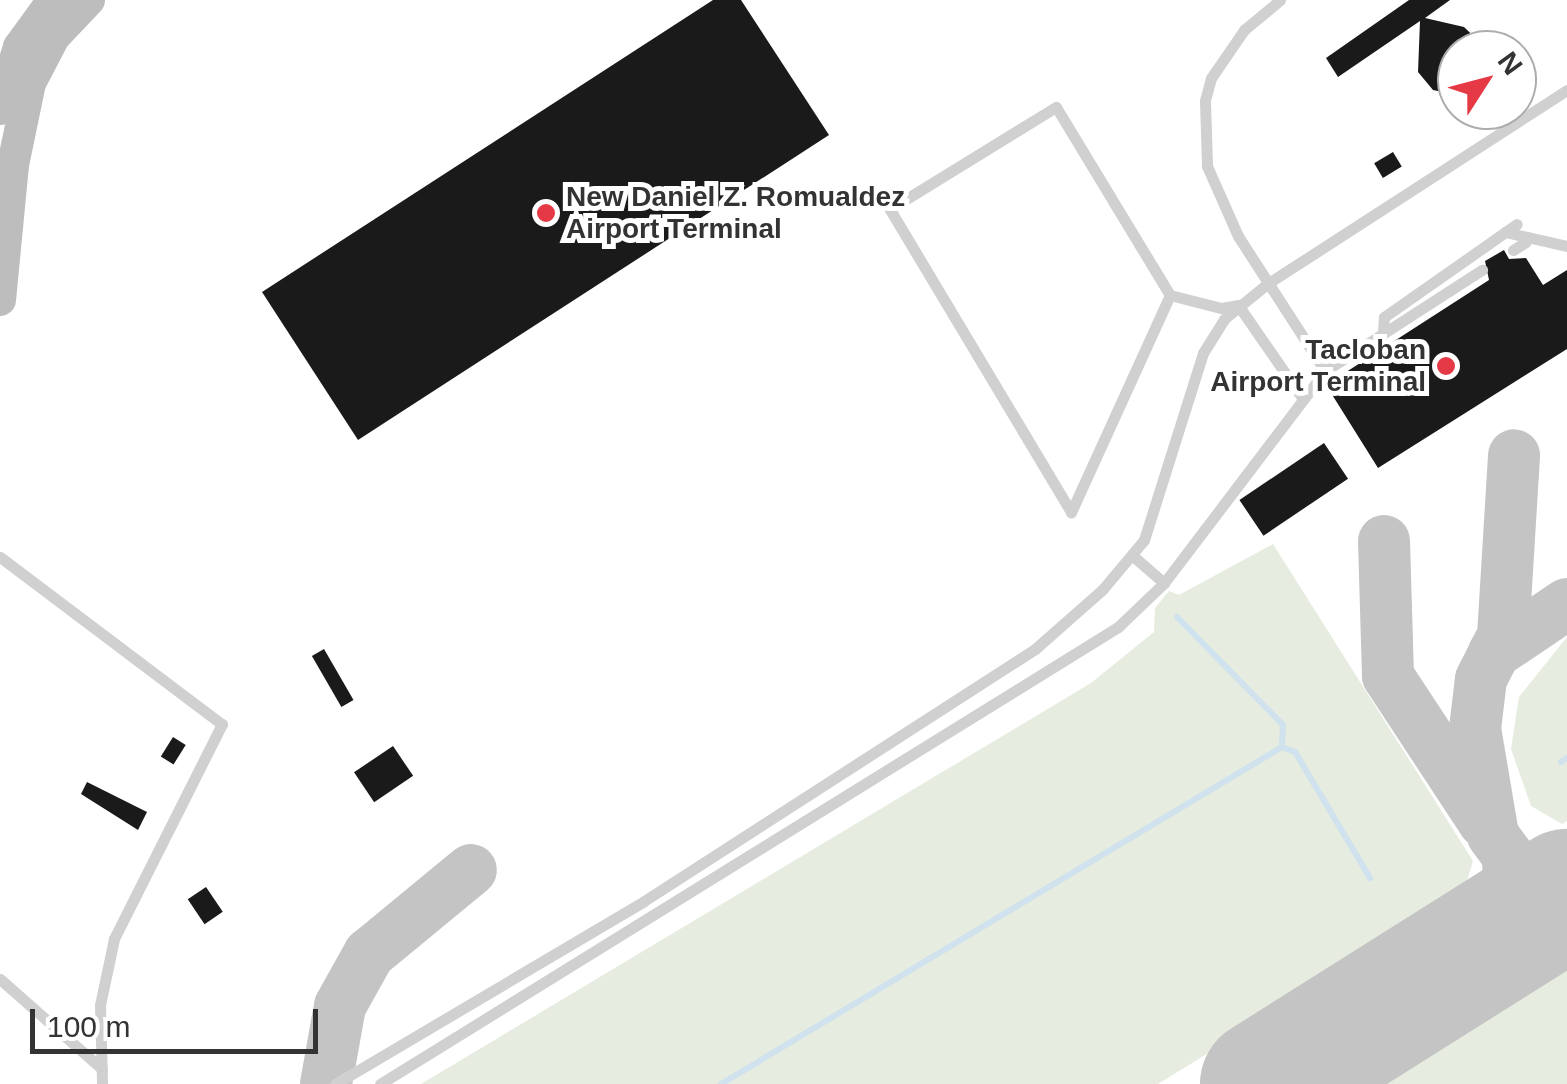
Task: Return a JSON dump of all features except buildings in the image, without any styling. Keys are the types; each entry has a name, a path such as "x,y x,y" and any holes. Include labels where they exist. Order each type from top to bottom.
{"main road":[{"path":"0,109 19,47 53,0"},
{"path":"0,300 13,165 30,83 54,37 90,0"}],"lane":[{"path":"1280,0 1222,56 1205,101 1207,166 1267,284 1325,371"},
{"path":"335,1084 644,901 991,682 1074,617 1133,556 1156,513 1203,354 1238,305 1567,90"},
{"path":"1170,295 1071,512 890,209 1056,107 1170,295 1221,308 1238,305"},
{"path":"1384,334 1384,317 1518,224"},
{"path":"1505,232 1526,242 1567,246"},
{"path":"1513,250 1526,242"},
{"path":"380,1084 1118,627 1164,583 1300,396 1325,371 1482,270"},
{"path":"1238,305 1300,396"},
{"path":"1133,556 1164,583"},
{"path":"0,557 222,724 114,939 100,1006 102,1084"},
{"path":"991,682 1002,702"},
{"path":"644,901 653,917"},
{"path":"0,979 102,1068"}],"shaded area":[{"path":"1273,544 1473,861 1462,897 1158,1084 421,1084 1091,683 1154,632 1155,608 1169,591 1179,595"},
{"path":"1567,637 1567,821 1562,824 1531,806 1511,749 1519,697"},
{"path":"1567,968 1567,1084 1383,1084"}],"waterway":[{"path":"1177,617 1283,725 1282,746"},
{"path":"721,1084 1282,747 1295,752 1370,878"},
{"path":"1561,762 1567,758"}],"taxiway":[{"path":"1494,653 1503,636 1514,455"},
{"path":"1384,541 1388,676 1484,822"},
{"path":"1473,953 1510,917 1508,856 1493,835 1475,729 1481,679 1494,653 1567,604"},
{"path":"1508,856 1531,886 1567,892"},
{"path":"326,1084 340,1006 369,954 471,870"}],"runway":[{"path":"1265,1084 1567,894"}],"place":[{"name":"New Daniel Z. Romualdez Airport Terminal","path":"546,213"},
{"name":"Tacloban Airport Terminal","path":"1446,366"}]}
